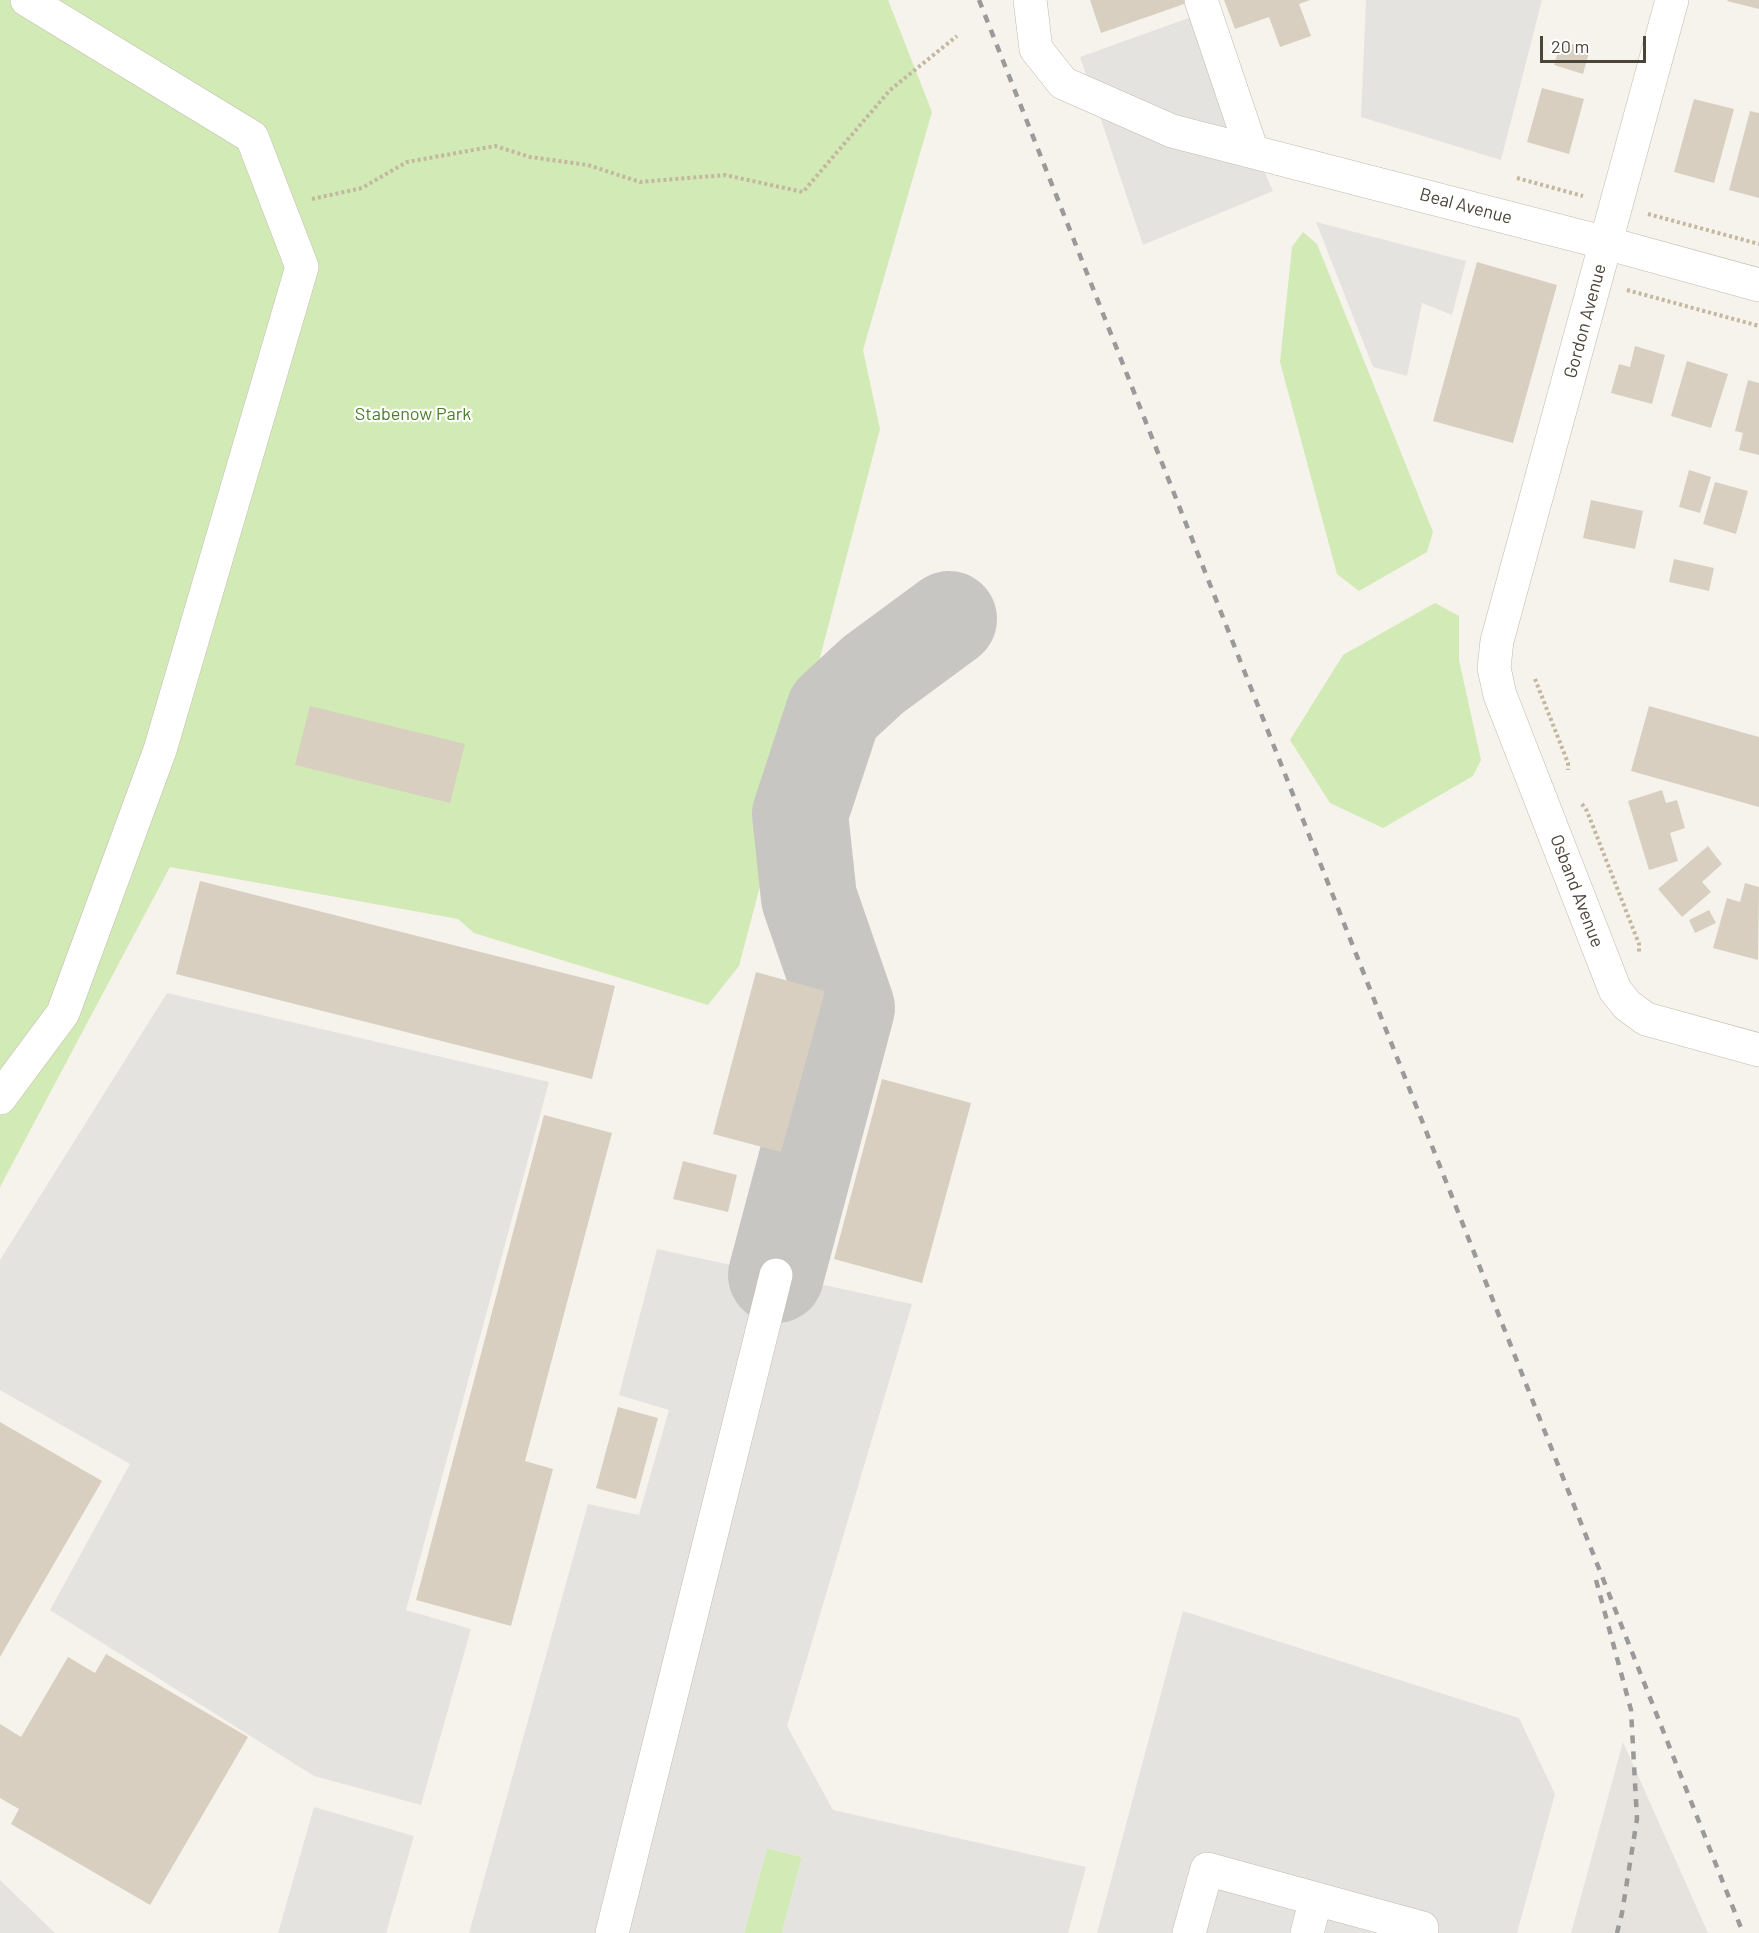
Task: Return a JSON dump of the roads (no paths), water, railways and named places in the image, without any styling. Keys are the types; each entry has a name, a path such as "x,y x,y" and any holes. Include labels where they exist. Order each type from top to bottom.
{"street":[{"path":"0,1098 63,1013 160,750 302,267 252,136 27,0"},
{"name":"Beal Avenue","path":"1030,0 1036,49 1063,83 1172,131 1759,285"},
{"path":"1201,0 1252,151"},
{"name":"Gordon Avenue","path":"1497,641 1672,0"},
{"name":"Osband Avenue","path":"1497,641 1494,668 1500,695 1616,990 1627,1005 1646,1019 1759,1050"},
{"path":"612,1933 776,1275"},
{"path":"1189,1933 1207,1869 1422,1928 1421,1933"},
{"path":"1307,1933 1316,1899"}],"railway":[{"path":"979,0 1743,1933"},
{"path":"1596,1580 1631,1710 1637,1819 1617,1933"}],"park label":[{"name":"Stabenow Park","path":"413,414"}]}
